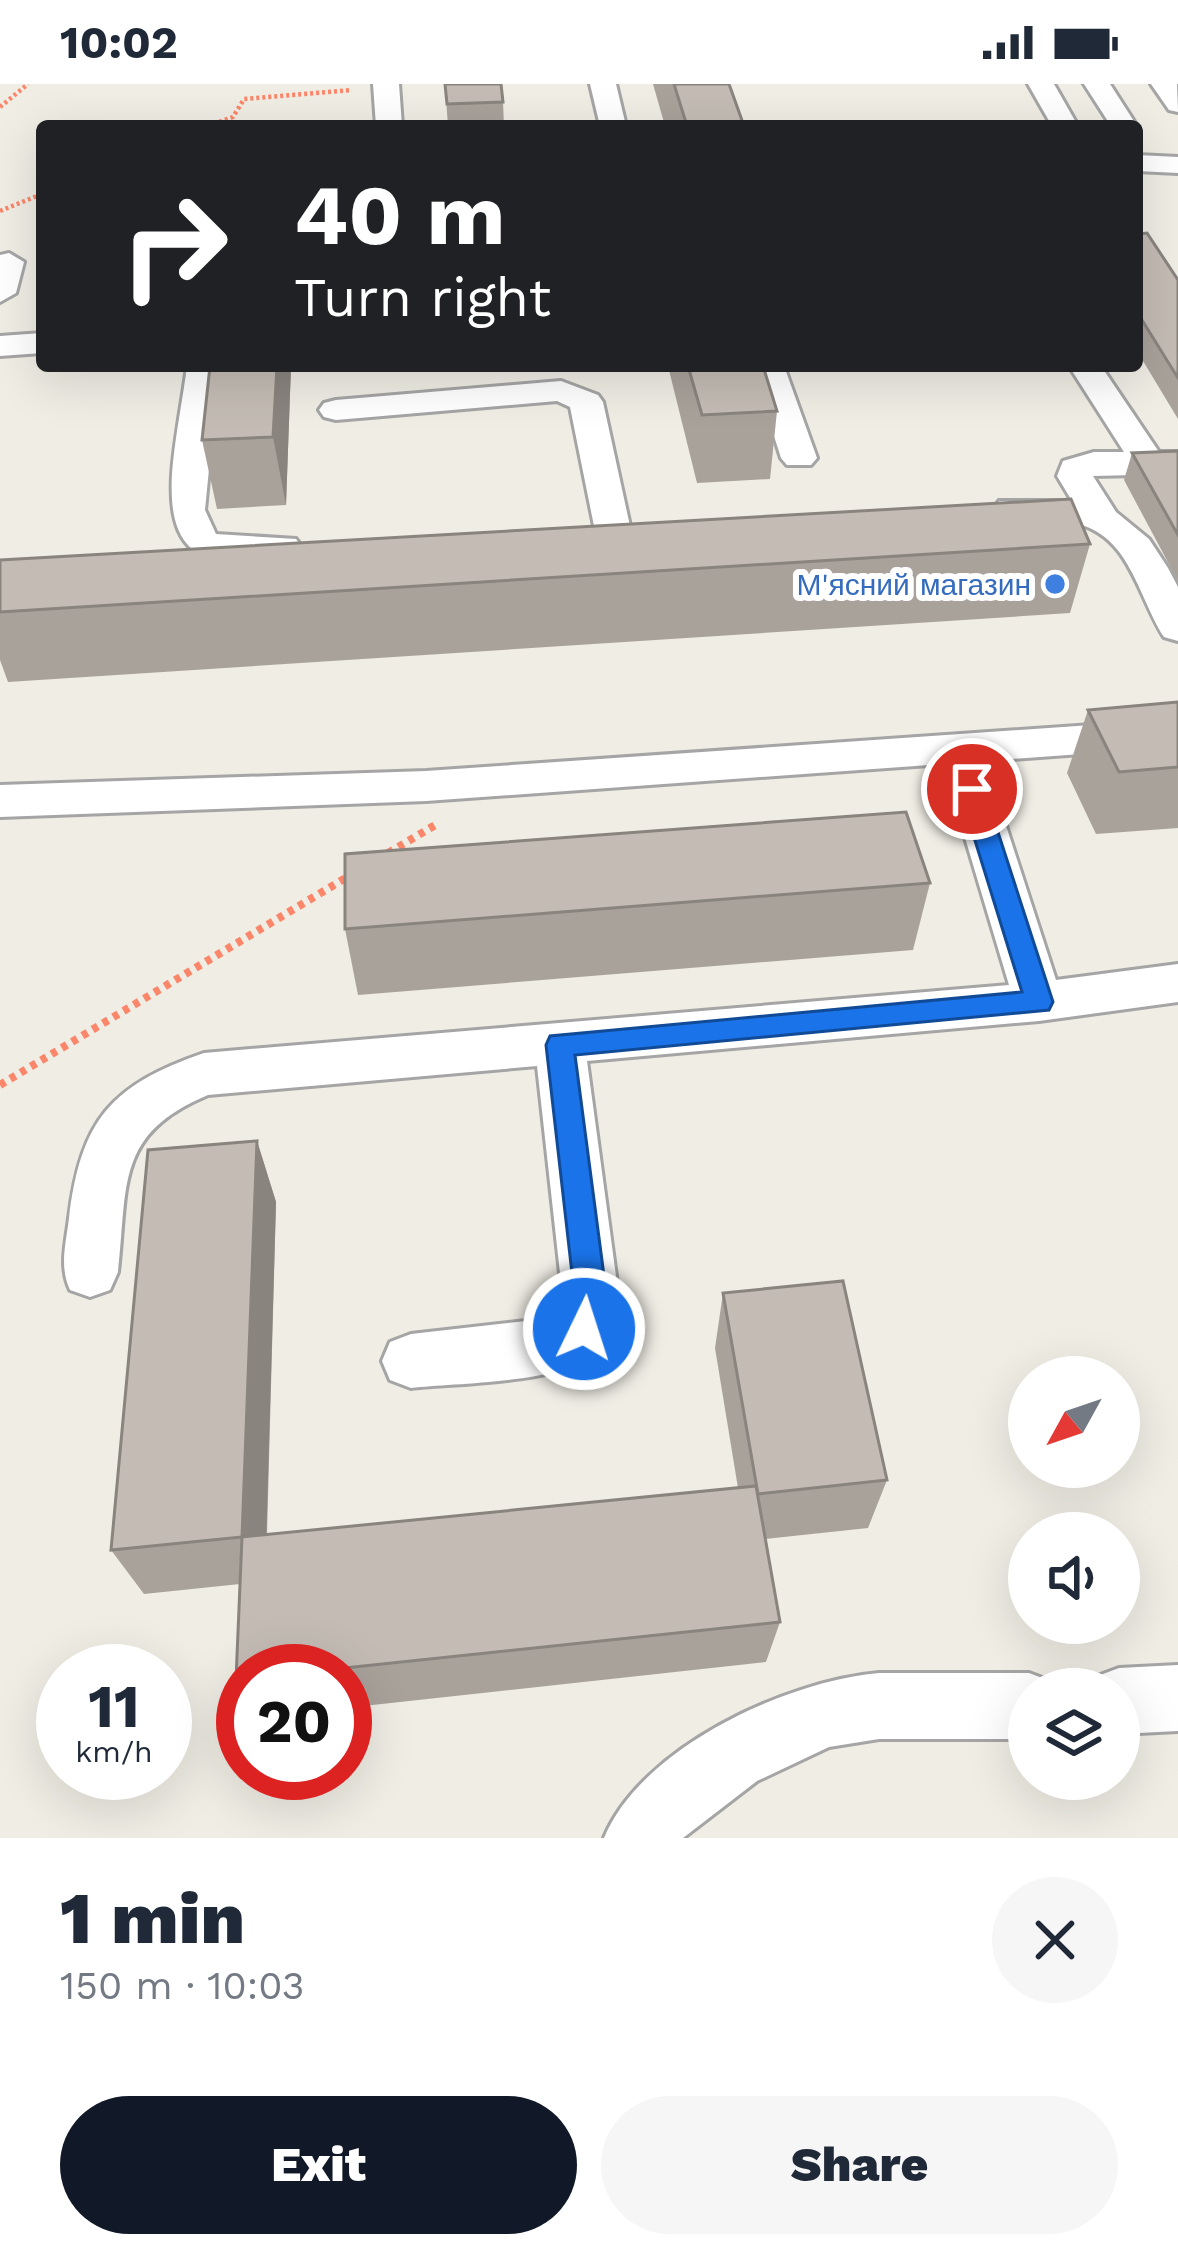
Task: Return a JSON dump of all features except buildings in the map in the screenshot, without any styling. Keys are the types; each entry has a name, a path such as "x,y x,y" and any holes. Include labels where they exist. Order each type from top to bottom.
{"lane":[{"path":"603,84 612,120"},
{"path":"1041,84 1062,120"},
{"path":"1097,84 1120,120"},
{"path":"1164,84 1178,104"},
{"path":"386,86 388,120"},
{"path":"1143,158 1178,165"},
{"path":"0,346 36,343"},
{"path":"202,372 187,510 200,541 227,549 314,545"},
{"path":"770,372 800,458"},
{"path":"1090,372 1163,463"},
{"path":"336,410 561,392 579,396 586,402 612,526"},
{"path":"1101,518 1075,476 1076,469 1094,463 1163,463"},
{"path":"985,510 1059,508 1101,518 1128,532 1141,549 1178,628"},
{"path":"568,529 658,524"},
{"path":"0,801 511,780 1178,733"},
{"path":"959,748 1039,1002"},
{"path":"90,1272 110,1136 153,1094 204,1074 1039,1002 1178,982"},
{"path":"411,1361 559,1344 584,1329 590,1291 560,1045"},
{"path":"1140,1700 1178,1698"},
{"path":"639,1838 646,1825 711,1772 770,1737 823,1717 875,1706 1008,1706"}],"path":[{"path":"0,107 28,84"},
{"path":"225,120 233,117 244,99 386,86"},
{"path":"0,211 36,196"},
{"path":"0,1084 511,780"}],"place":[{"name":"М'ясний магазин","path":"1055,584"}],"route":[{"path":"584,1329 590,1291 560,1045 1039,1002 972,789"}]}
